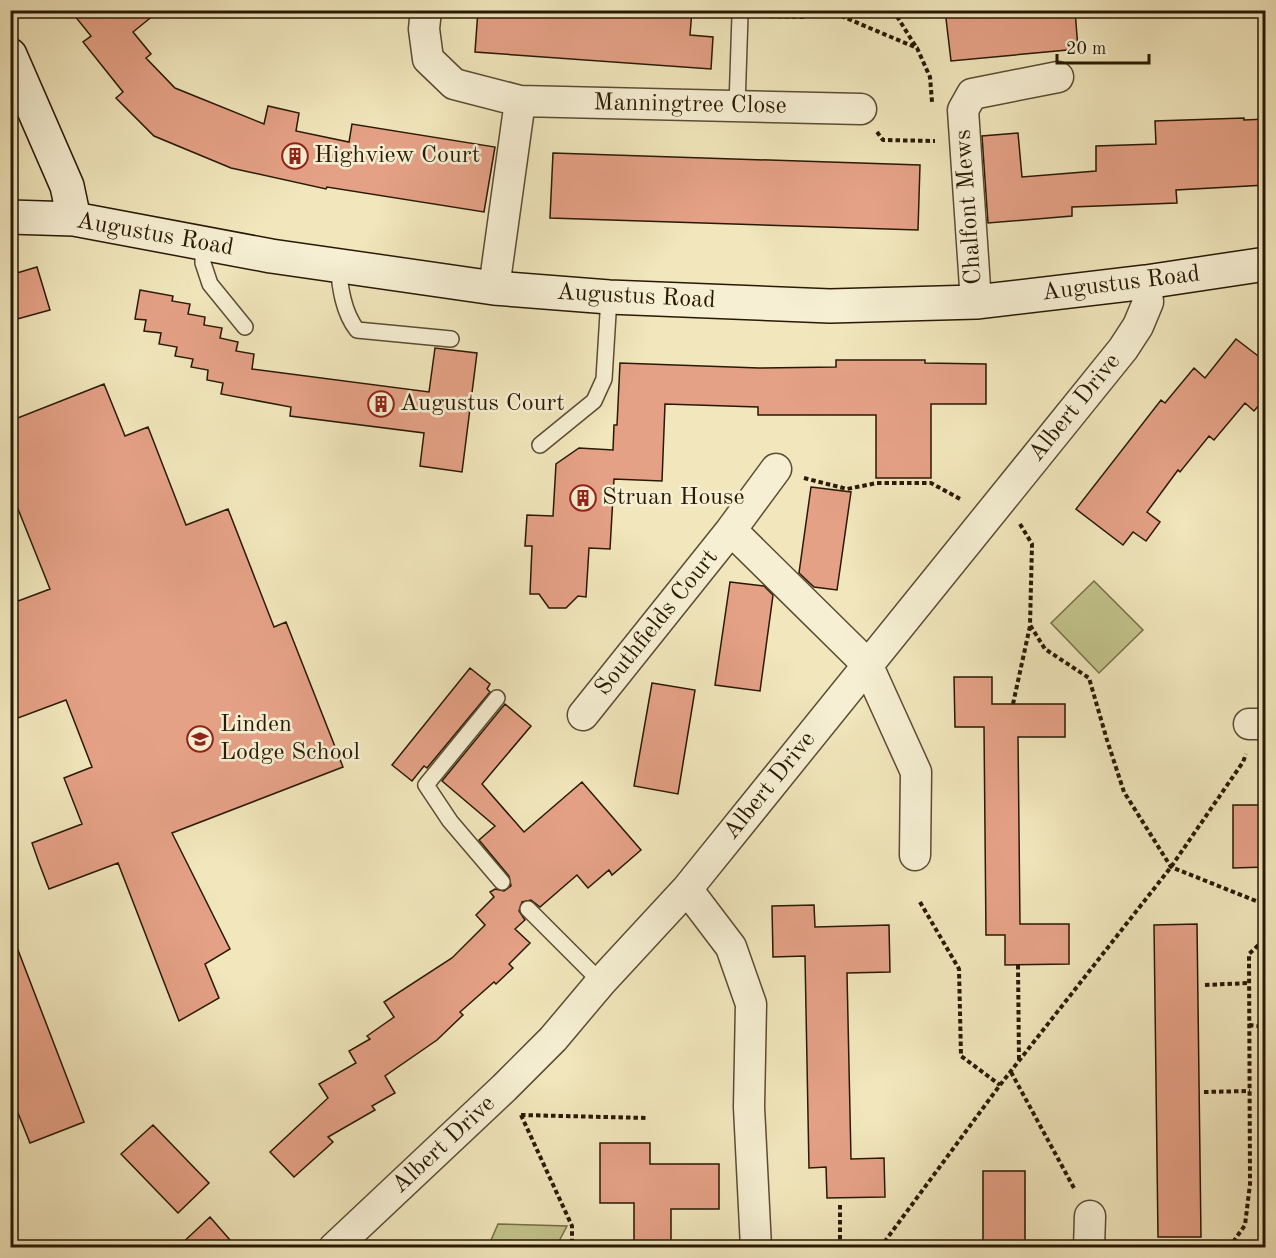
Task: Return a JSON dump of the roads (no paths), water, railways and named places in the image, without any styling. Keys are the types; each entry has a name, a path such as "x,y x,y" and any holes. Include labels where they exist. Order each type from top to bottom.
{"street":[{"name":"Manningtree Close","path":"426,10 424,29 428,59 434,65 454,84 520,101 861,110"},
{"path":"10,55 68,186 74,219"},
{"name":"Chalfont Mews","path":"976,302 963,110 972,94 1058,77"},
{"path":"494,288 520,101"},
{"name":"Augustus Road","path":"10,217 74,219 271,256 494,288 609,297 830,306 976,302 1146,282 1266,264"},
{"name":"Albert Drive","path":"334,1248 504,1089 553,1039 601,982 687,889 1123,349 1138,326 1148,302 1146,282"},
{"name":"Southfields Court","path":"583,715 731,530 776,469"},
{"name":"Southfields Court","path":"731,530 867,664"},
{"path":"867,664 916,772 915,855"},
{"path":"687,889 731,947 751,1004 749,1107 756,1248"},
{"path":"1089,1248 1090,1216"}],"lane":[{"path":"737,106 740,15"},
{"path":"203,243 203,263 210,284 245,327"},
{"path":"338,265 340,287 350,321 357,330 451,339"},
{"path":"540,445 594,401 604,379 609,297"},
{"path":"497,699 426,785 450,821 502,882"},
{"path":"528,909 601,982"}],"place":[{"name":"Highview Court","path":"295,156"},
{"name":"Augustus Court","path":"381,404"},
{"name":"Struan House","path":"583,498"},
{"name":"Linden Lodge School","path":"200,739"}]}
